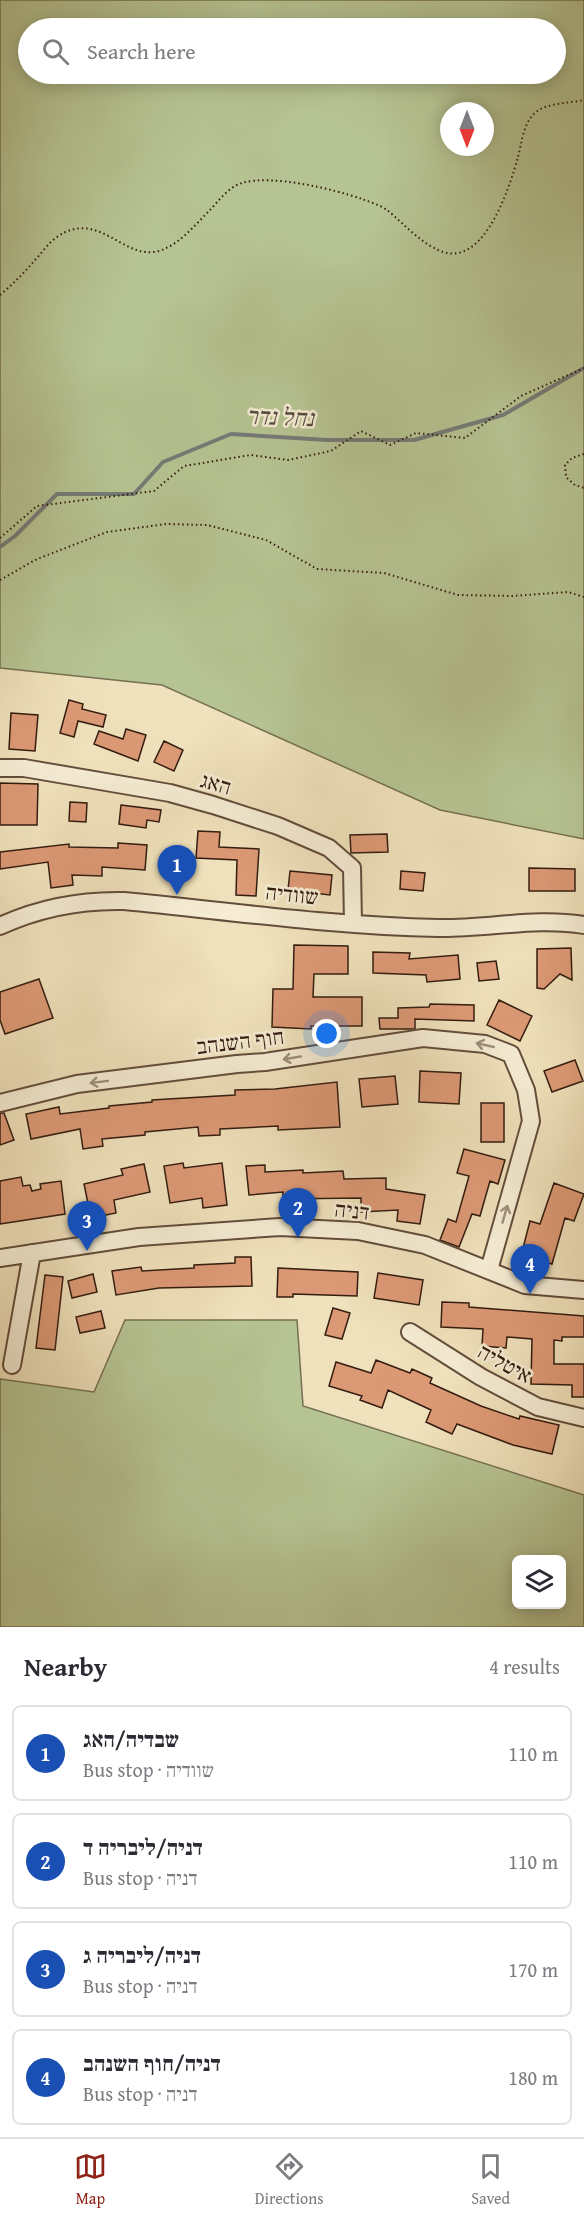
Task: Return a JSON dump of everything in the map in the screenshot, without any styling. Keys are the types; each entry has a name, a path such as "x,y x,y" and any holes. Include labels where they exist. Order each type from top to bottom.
{"street":[{"name":"האג","path":"0,768 24,768 171,794 278,826 329,848 352,868 353,923"},
{"name":"שוודיה","path":"0,926 19,917 94,900 353,923 439,928 562,921 584,925"},
{"name":"חוף השנהב","path":"0,1103 77,1084 265,1062 423,1038 485,1044 512,1054 526,1090 531,1121 489,1270"},
{"name":"דניה","path":"0,1258 139,1237 280,1227 358,1231 425,1245 525,1285 584,1290"},
{"path":"12,1365 32,1253"},
{"name":"איטליה","path":"410,1332 481,1377 538,1407 584,1418"}],"path":[{"path":"0,295 19,278 56,237 76,228 92,228 137,250 157,252 180,241 231,189 241,183 265,180 313,186 362,199 384,208 434,249 451,254 462,253 477,243 495,220 517,159 524,129 534,114 541,109 584,100"},
{"path":"0,538 37,506 154,491 184,466 251,455 288,460 331,451 361,431 390,445 416,433 465,438 521,396 584,368"},
{"path":"584,454 572,458 565,465 566,477 575,485 584,488"},
{"path":"0,580 37,559 107,532 166,524 207,525 266,540 318,570 384,573 458,595 512,596 568,592 584,597"}],"green space":[{"path":"0,0 584,0 584,839 440,810 162,685 0,668"},
{"path":"125,1320 297,1320 303,1406 584,1495 584,1627 0,1627 0,1379 94,1392"}],"building":[{"path":"69,700 83,704 82,709 106,715 103,727 78,721 74,737 60,733"},
{"path":"11,713 38,715 35,751 9,749"},
{"path":"126,729 146,735 138,761 94,744 99,731 123,739"},
{"path":"164,741 183,750 174,771 154,762"},
{"path":"0,783 38,784 37,825 0,825"},
{"path":"70,802 87,803 86,822 69,821"},
{"path":"121,805 161,810 159,822 147,820 146,828 119,824"},
{"path":"198,831 220,832 219,847 259,849 256,896 236,895 237,860 196,858"},
{"path":"387,834 388,852 351,853 350,835"},
{"path":"118,843 147,845 145,870 102,867 102,876 72,875 73,885 51,888 48,862 0,869 0,852 69,844 69,847 118,848"},
{"path":"169,857 191,860 188,877 167,875"},
{"path":"529,868 575,869 575,891 529,891"},
{"path":"290,871 332,875 330,895 288,890"},
{"path":"401,871 425,873 423,891 400,889"},
{"path":"294,945 348,946 348,974 314,974 313,997 362,997 362,1026 311,1026 311,1029 272,1027 273,989 293,989"},
{"path":"571,948 572,980 560,974 544,989 537,988 537,949"},
{"path":"373,952 410,953 409,959 458,955 460,979 427,982 426,975 373,973"},
{"path":"496,961 499,979 479,981 477,963"},
{"path":"39,979 53,1018 5,1034 0,1020 0,992"},
{"path":"499,1000 532,1016 520,1041 487,1025"},
{"path":"430,1004 474,1005 474,1021 415,1019 415,1029 380,1029 379,1018 398,1018 398,1008 429,1007"},
{"path":"575,1060 583,1081 552,1092 544,1071"},
{"path":"420,1071 461,1073 459,1104 419,1102"},
{"path":"395,1076 398,1104 362,1107 359,1079"},
{"path":"337,1082 340,1127 278,1130 278,1126 220,1129 220,1135 199,1136 198,1127 102,1139 103,1146 83,1149 80,1129 31,1139 26,1114 59,1107 60,1114 152,1102 152,1100 235,1095 235,1090 275,1089"},
{"path":"481,1103 504,1103 504,1142 481,1142"},
{"path":"0,1113 4,1113 14,1140 0,1145"},
{"path":"464,1149 505,1160 498,1184 490,1181 480,1216 472,1214 459,1247 440,1240 448,1219 456,1222 469,1176 457,1173"},
{"path":"183,1163 184,1168 222,1163 227,1205 203,1208 202,1198 170,1203 164,1166"},
{"path":"144,1164 150,1192 114,1200 116,1213 91,1218 84,1184 123,1175 121,1169"},
{"path":"265,1165 265,1172 343,1171 344,1179 386,1178 386,1189 425,1195 420,1224 397,1221 398,1210 361,1212 361,1198 283,1199 283,1192 249,1195 246,1166"},
{"path":"21,1177 23,1186 30,1185 32,1191 41,1189 40,1184 61,1181 65,1214 0,1224 0,1181"},
{"path":"554,1183 584,1194 574,1221 565,1218 552,1264 521,1256 530,1221 540,1224"},
{"path":"235,1257 251,1257 252,1286 159,1288 116,1295 112,1271 141,1267 142,1271 194,1268 194,1265 235,1263"},
{"path":"278,1268 358,1272 357,1296 293,1294 293,1297 277,1297"},
{"path":"378,1273 423,1280 419,1305 374,1298"},
{"path":"93,1274 97,1292 72,1298 68,1281"},
{"path":"45,1275 63,1277 55,1350 36,1348"},
{"path":"442,1302 469,1303 469,1307 584,1316 584,1337 562,1337 562,1341 554,1340 554,1364 584,1364 584,1397 572,1397 572,1385 531,1384 532,1339 507,1337 506,1348 482,1346 483,1329 441,1327"},
{"path":"333,1308 350,1313 342,1339 325,1335"},
{"path":"101,1311 105,1328 80,1333 76,1317"},
{"path":"376,1360 410,1373 412,1369 432,1378 430,1383 481,1406 519,1419 520,1416 559,1425 552,1454 513,1445 457,1424 452,1434 426,1422 431,1410 388,1390 382,1408 360,1400 362,1396 329,1386 336,1362 371,1373"}],"waterway":[{"name":"נחל נדר","path":"0,547 15,536 57,494 134,494 163,462 231,434 327,440 414,440 503,415 584,368"}],"place":[{"name":"שבדיה/האג","path":"177,895"},
{"name":"דניה/ליבריה ד","path":"298,1238"},
{"name":"דניה/ליבריה ג","path":"87,1251"},
{"name":"דניה/חוף השנהב","path":"530,1294"}]}
